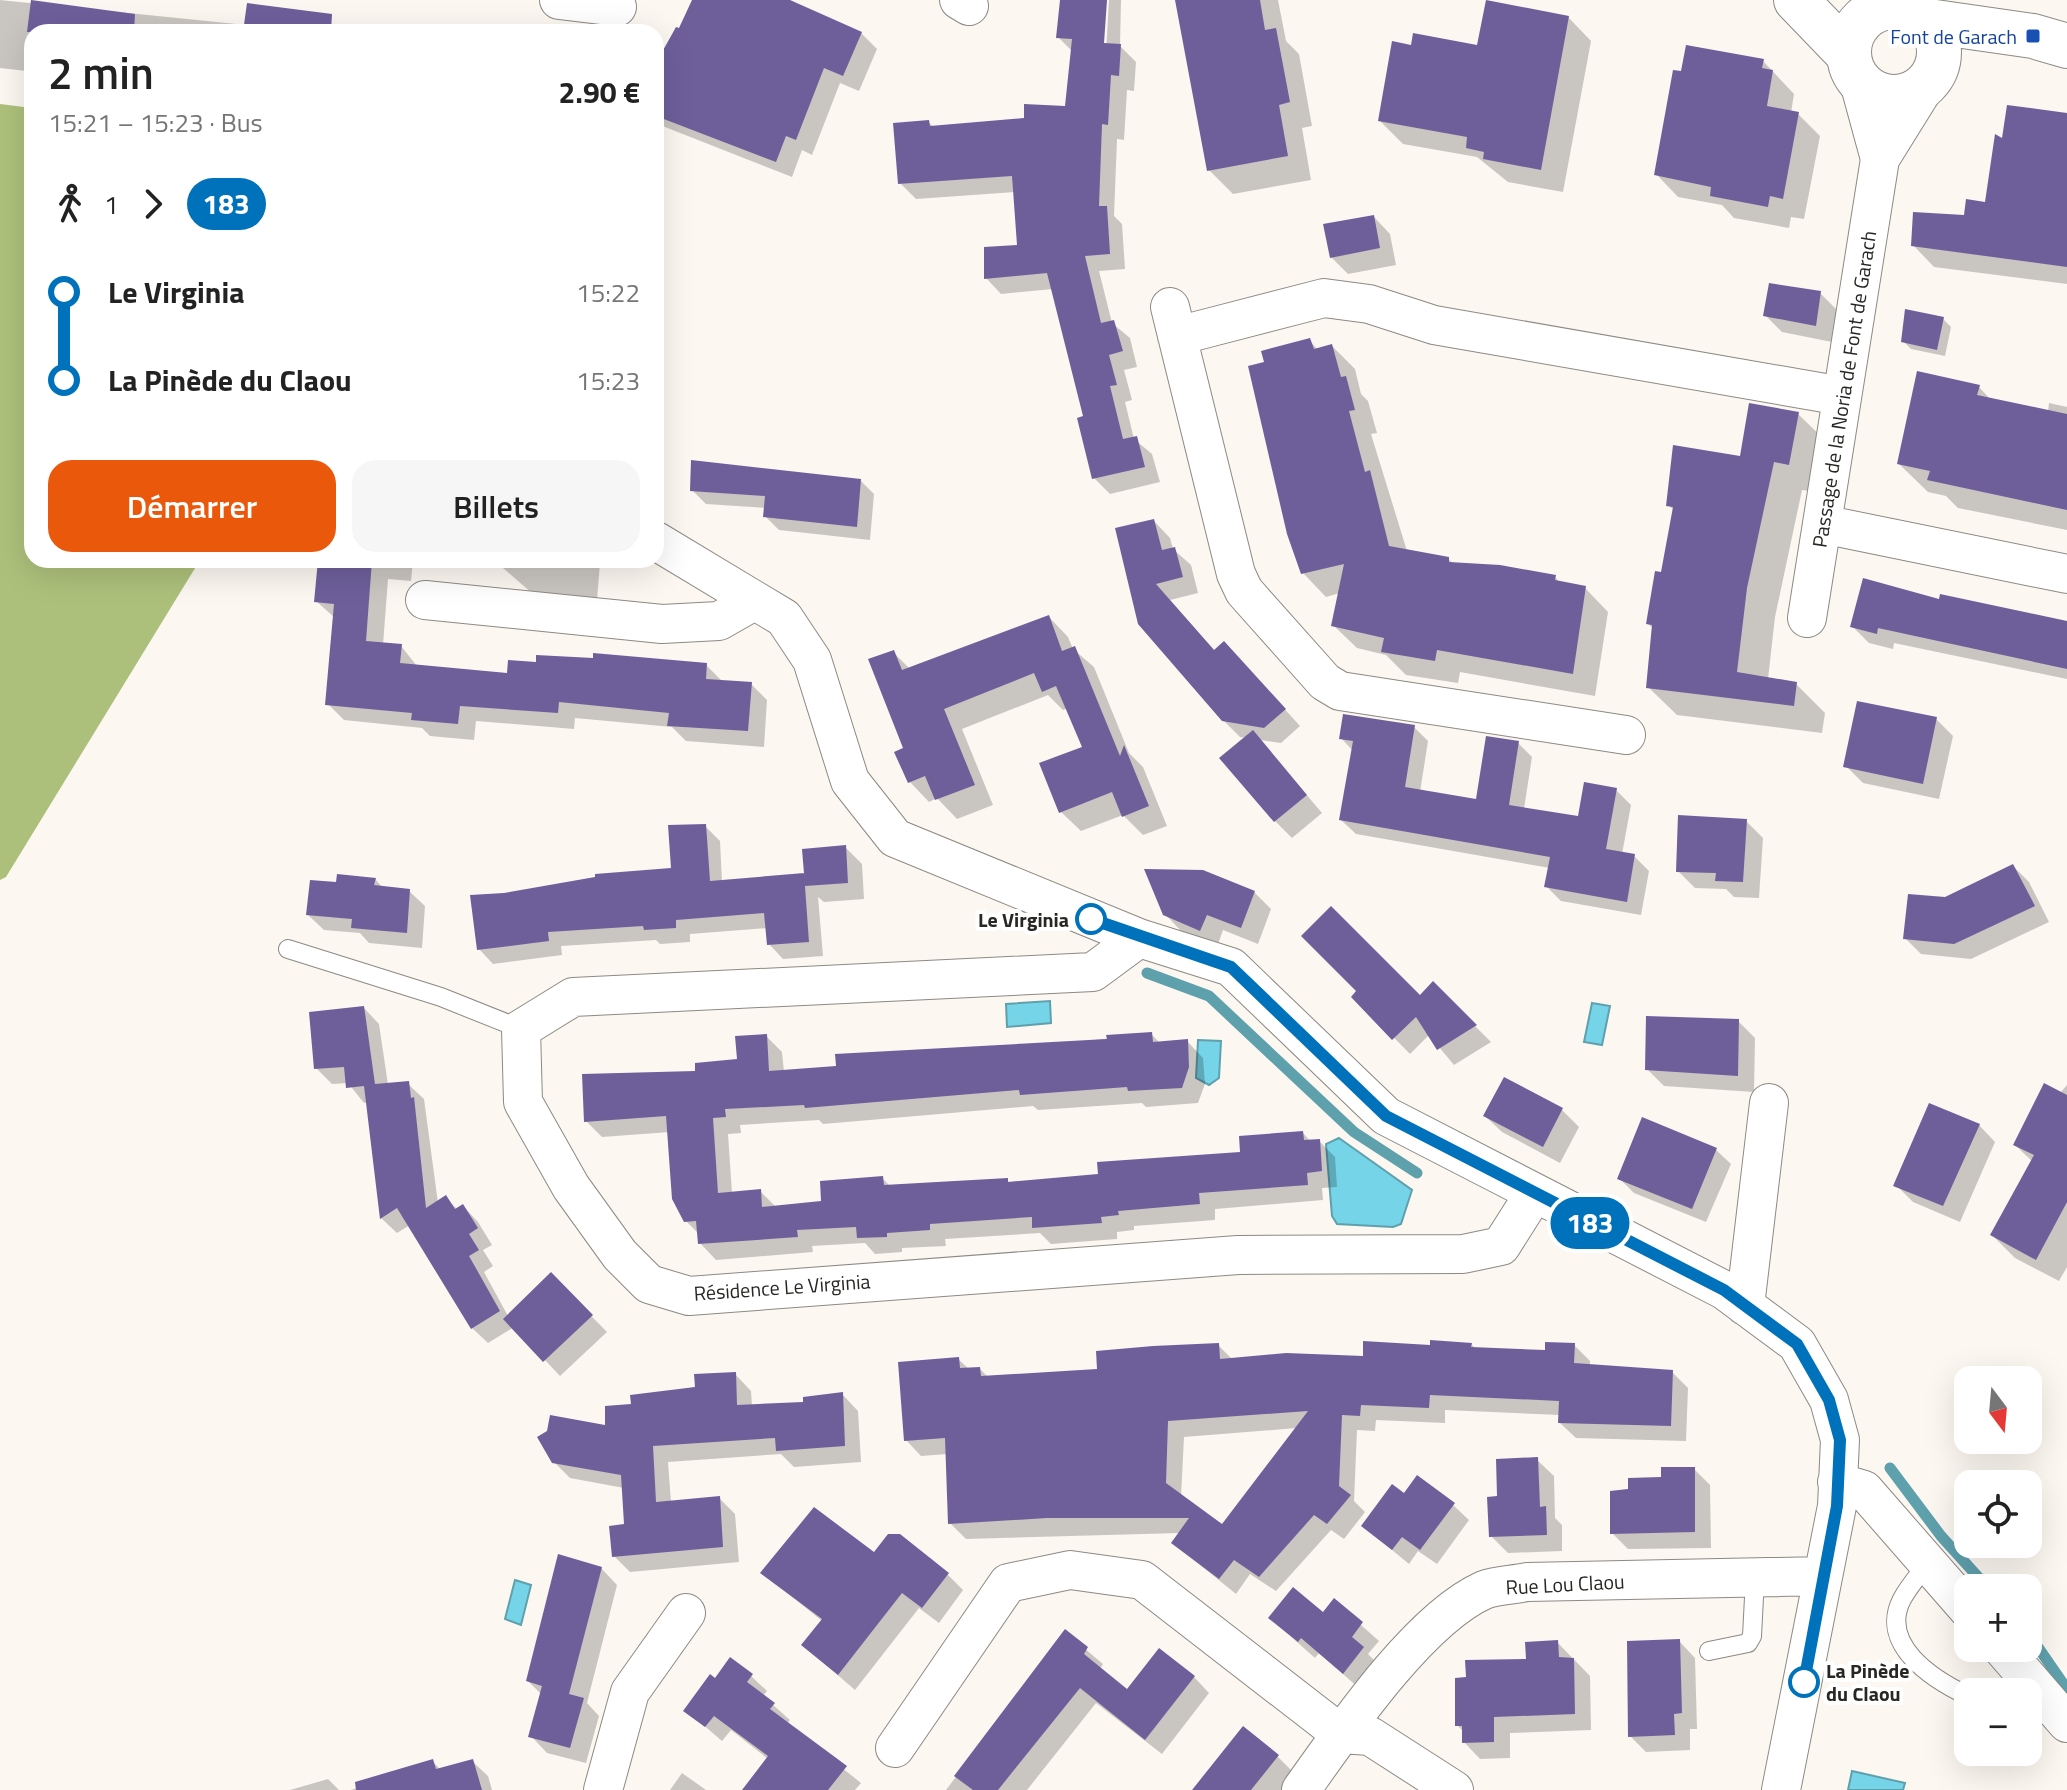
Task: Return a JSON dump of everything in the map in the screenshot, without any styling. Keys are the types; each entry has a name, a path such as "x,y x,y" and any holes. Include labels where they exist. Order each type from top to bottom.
{"street":[{"path":"559,0 615,13"},
{"path":"1796,0 1854,68 1886,97 1914,93 1930,79 1993,54 2062,45"},
{"path":"1854,68 1849,39 1856,26 1860,5 1904,8 1928,21 2033,36 2062,45"},
{"path":"1928,21 1939,45 1930,79"},
{"name":"Passage de la Noria de Font de Garach","path":"1854,68 1880,159"},
{"name":"Passage de la Noria de Font de Garach","path":"1807,618 1880,159 1930,79"},
{"path":"1626,735 1340,691 1325,682 1244,591 1236,574 1174,321 1324,298 1343,298 1434,325 1842,396"},
{"path":"1822,524 2067,574"},
{"path":"664,546 784,618 812,660 850,781 895,838 1139,938 1231,967 1386,1116 1724,1290 1797,1344 1829,1400 1840,1440 1837,1506 1781,1790"},
{"path":"425,600 662,624 719,621 754,601"},
{"path":"521,1029 573,997 1093,972 1139,938"},
{"name":"Résidence Le Virginia","path":"521,1029 523,1102 571,1187 620,1255 649,1284 689,1296 1238,1255 1463,1254 1501,1246 1534,1194"},
{"path":"1745,1306 1769,1103"},
{"path":"1837,1482 1864,1490 1954,1593"},
{"path":"895,1748 1008,1583 1070,1570 1142,1580 1341,1734 1370,1736 1454,1790"},
{"name":"Rue Lou Claou","path":"1301,1790 1341,1734 1437,1619 1486,1589 1527,1582 1823,1576"},
{"path":"603,1790 630,1692 686,1613"},
{"path":"2012,1662 2047,1710"}],"lane":[{"path":"288,949 441,997 521,1029"},
{"path":"1928,1563 1901,1602 1897,1627 1902,1645 1935,1680 1954,1689"},
{"path":"1709,1651 1748,1643 1752,1636 1755,1578"}],"green space":[{"path":"0,104 24,107 24,568 195,568 6,877 0,880"}],"water":[{"path":"1050,1001 1051,1023 1007,1027 1006,1004"},
{"path":"1592,1003 1610,1006 1602,1045 1584,1042"},
{"path":"1198,1040 1221,1041 1219,1078 1209,1085 1196,1078"},
{"path":"1339,1138 1412,1190 1401,1224 1393,1227 1337,1224 1332,1216 1326,1144"},
{"path":"515,1580 531,1585 521,1625 505,1619"},
{"path":"1852,1771 1905,1783 1903,1790 1848,1790"}],"building":[{"path":"31,0 135,14 134,24 28,24"},
{"path":"692,0 790,0 862,32 843,76 824,68 796,140 786,136 776,162 664,119 664,49 676,27 679,28"},
{"path":"1060,0 1107,0 1104,43 1121,44 1119,76 1111,75 1108,125 1102,124 1099,206 1107,206 1110,254 1085,256 1101,323 1114,320 1123,351 1109,355 1117,385 1110,386 1123,439 1137,436 1145,467 1092,479 1077,418 1083,416 1047,273 984,279 984,247 1017,245 1012,176 898,184 893,123 929,120 930,126 1024,118 1024,104 1065,106 1072,39 1056,38"},
{"path":"1175,0 1260,0 1265,30 1276,28 1290,102 1279,105 1288,156 1207,171"},
{"path":"1486,0 1569,16 1541,170 1483,159 1484,152 1466,148 1467,137 1378,121 1392,41 1411,45 1413,33 1477,45"},
{"path":"247,3 332,14 331,24 244,24"},
{"path":"1686,45 1764,59 1762,68 1773,70 1767,106 1799,112 1783,199 1770,196 1768,207 1710,196 1711,187 1654,175 1673,70 1681,71"},
{"path":"2007,105 2067,113 2067,267 1911,246 1913,212 1964,215 1966,199 1985,202 1995,134 2002,138"},
{"path":"1374,215 1380,248 1330,258 1323,224"},
{"path":"1769,283 1821,291 1816,326 1763,316"},
{"path":"1905,309 1944,317 1937,350 1901,342"},
{"path":"1310,338 1314,349 1332,344 1341,377 1346,376 1355,410 1349,411 1365,472 1370,470 1389,546 1449,557 1449,562 1500,565 1556,575 1555,580 1586,586 1573,674 1437,650 1435,661 1381,652 1384,638 1331,626 1344,564 1301,574 1287,534 1248,366 1264,362 1261,351"},
{"path":"1917,371 1980,385 1977,395 2067,414 2067,510 1927,480 1930,471 1897,464"},
{"path":"1749,403 1799,412 1789,465 1774,462 1747,588 1737,672 1797,682 1794,706 1646,688 1652,625 1646,624 1655,571 1661,572 1673,507 1666,506 1673,445 1740,456"},
{"path":"691,460 861,479 857,527 763,517 765,496 690,491"},
{"path":"1154,519 1162,550 1175,547 1183,577 1156,584 1214,650 1224,641 1286,709 1264,728 1222,721 1138,624 1115,528"},
{"path":"317,568 371,568 366,641 402,644 400,663 507,673 508,660 536,662 536,655 593,658 593,653 707,663 706,679 752,682 748,731 667,726 669,713 559,702 558,713 460,706 458,724 411,720 412,713 325,705 334,604 314,602"},
{"path":"1863,578 1939,599 1940,594 2067,621 2067,669 1878,628 1877,634 1850,627"},
{"path":"1049,615 1062,651 1075,646 1120,756 1124,745 1149,806 1122,817 1112,792 1059,813 1039,763 1082,747 1056,686 1042,692 1034,673 944,709 975,785 935,800 925,776 908,783 894,752 903,748 868,659 894,650 902,670"},
{"path":"1857,701 1937,717 1923,784 1843,767"},
{"path":"1343,714 1415,725 1405,787 1476,799 1486,736 1519,741 1509,805 1578,816 1584,782 1617,788 1606,849 1635,854 1627,902 1544,887 1550,857 1339,820 1353,741 1339,739"},
{"path":"1253,730 1307,795 1274,822 1219,758"},
{"path":"1678,815 1747,819 1743,882 1715,881 1716,873 1676,872"},
{"path":"706,824 710,881 804,873 809,942 767,945 764,913 676,920 676,928 644,930 643,926 548,932 549,941 477,950 470,895 504,893 595,877 595,874 671,868 668,825"},
{"path":"846,845 848,883 805,886 802,849"},
{"path":"2013,864 2035,906 1954,944 1903,939 1908,894 1945,897"},
{"path":"1144,869 1203,870 1255,891 1241,928 1207,915 1200,931 1163,915"},
{"path":"337,874 376,878 374,885 410,889 407,933 351,928 352,919 306,915 310,880 336,882"},
{"path":"1331,906 1420,995 1433,981 1477,1025 1437,1050 1416,1017 1392,1040 1351,997 1356,991 1301,936"},
{"path":"364,1006 375,1084 409,1081 411,1098 414,1097 426,1208 446,1195 455,1209 463,1204 478,1228 469,1234 479,1250 469,1256 500,1311 471,1329 397,1208 380,1219 364,1086 346,1088 344,1067 314,1069 309,1012"},
{"path":"1646,1016 1739,1019 1738,1076 1645,1070"},
{"path":"1152,1032 1153,1042 1188,1039 1189,1067 1182,1088 1128,1091 1127,1087 1020,1095 1019,1090 805,1108 804,1105 725,1109 726,1117 713,1118 718,1193 761,1189 762,1207 821,1201 820,1181 883,1176 884,1185 1008,1178 1008,1182 1098,1174 1097,1162 1240,1152 1239,1136 1303,1131 1304,1140 1320,1139 1322,1171 1307,1173 1308,1185 1199,1193 1200,1204 1118,1211 1119,1215 1101,1217 1102,1223 1032,1228 1032,1217 930,1224 930,1230 887,1233 887,1237 857,1238 856,1227 797,1230 798,1237 698,1244 696,1221 684,1222 672,1199 666,1116 584,1122 582,1074 695,1071 695,1063 737,1059 735,1036 767,1034 769,1071 836,1066 835,1054 1107,1039 1106,1035"},
{"path":"1504,1077 1563,1108 1543,1147 1483,1116"},
{"path":"2044,1083 2067,1095 2067,1202 2036,1260 1990,1235 2034,1155 2013,1145"},
{"path":"1929,1103 1980,1124 1943,1206 1893,1186"},
{"path":"1642,1117 1717,1148 1692,1209 1617,1179"},
{"path":"551,1272 593,1315 543,1362 503,1319"},
{"path":"1430,1340 1472,1343 1471,1347 1545,1350 1545,1342 1575,1343 1574,1363 1673,1370 1671,1426 1558,1423 1559,1401 1430,1395 1429,1408 1361,1405 1360,1416 1342,1415 1339,1486 1351,1495 1327,1524 1314,1515 1259,1577 1234,1560 1219,1579 1171,1543 1189,1518 1047,1518 948,1524 945,1438 904,1441 898,1362 959,1357 960,1368 980,1367 981,1376 1097,1369 1096,1351 1153,1346 1219,1343 1220,1359 1286,1353 1363,1356 1363,1341 1430,1345","holes":["1308,1411 1222,1524 1166,1483 1168,1421"]},
{"path":"736,1372 737,1405 803,1402 803,1397 843,1392 845,1446 776,1451 775,1438 653,1446 656,1502 720,1496 723,1547 612,1557 609,1526 624,1524 621,1475 552,1463 537,1437 547,1431 550,1415 605,1425 605,1406 631,1404 630,1395 695,1387 694,1374"},
{"path":"1538,1457 1540,1507 1546,1506 1547,1535 1489,1537 1487,1497 1497,1496 1496,1459"},
{"path":"1661,1467 1695,1467 1695,1532 1610,1534 1610,1491 1628,1489 1628,1478 1661,1477"},
{"path":"1417,1475 1455,1503 1420,1550 1402,1537 1392,1550 1361,1526 1392,1484 1404,1493"},
{"path":"814,1507 874,1552 888,1534 900,1534 949,1573 922,1608 902,1593 838,1675 801,1645 822,1619 760,1573"},
{"path":"558,1554 602,1567 569,1694 584,1698 570,1748 528,1737 542,1686 526,1681"},
{"path":"1293,1587 1323,1612 1334,1598 1363,1622 1352,1637 1364,1647 1343,1674 1301,1638 1298,1642 1268,1618"},
{"path":"1065,1629 1088,1647 1084,1654 1127,1689 1159,1648 1195,1676 1145,1740 1080,1688 998,1790 973,1790 954,1776"},
{"path":"1680,1639 1682,1713 1674,1714 1675,1735 1628,1737 1627,1641"},
{"path":"1558,1640 1559,1657 1574,1658 1575,1714 1494,1717 1494,1742 1462,1743 1462,1726 1455,1726 1455,1678 1466,1677 1465,1660 1526,1659 1525,1642"},
{"path":"730,1657 753,1674 747,1682 775,1703 770,1709 847,1766 828,1790 742,1790 768,1756 714,1716 705,1727 683,1711 710,1674 715,1678"},
{"path":"1243,1726 1279,1755 1251,1790 1192,1790"},
{"path":"433,1759 436,1769 473,1759 482,1790 356,1790 355,1782"}],"waterway":[{"path":"1147,973 1209,996 1354,1132 1417,1173"},
{"path":"1890,1468 1941,1536 1975,1574"},
{"path":"2042,1653 2067,1689"}],"bus line":[{"name":"183","path":"1091,919 1139,938 1231,967 1386,1116 1724,1290 1797,1344 1829,1400 1840,1440 1837,1506 1804,1682"}],"place":[{"name":"Font de Garach","path":"2033,36"},
{"name":"Le Virginia","path":"1091,919"},
{"name":"La Pinède du Claou","path":"1804,1682"}]}
